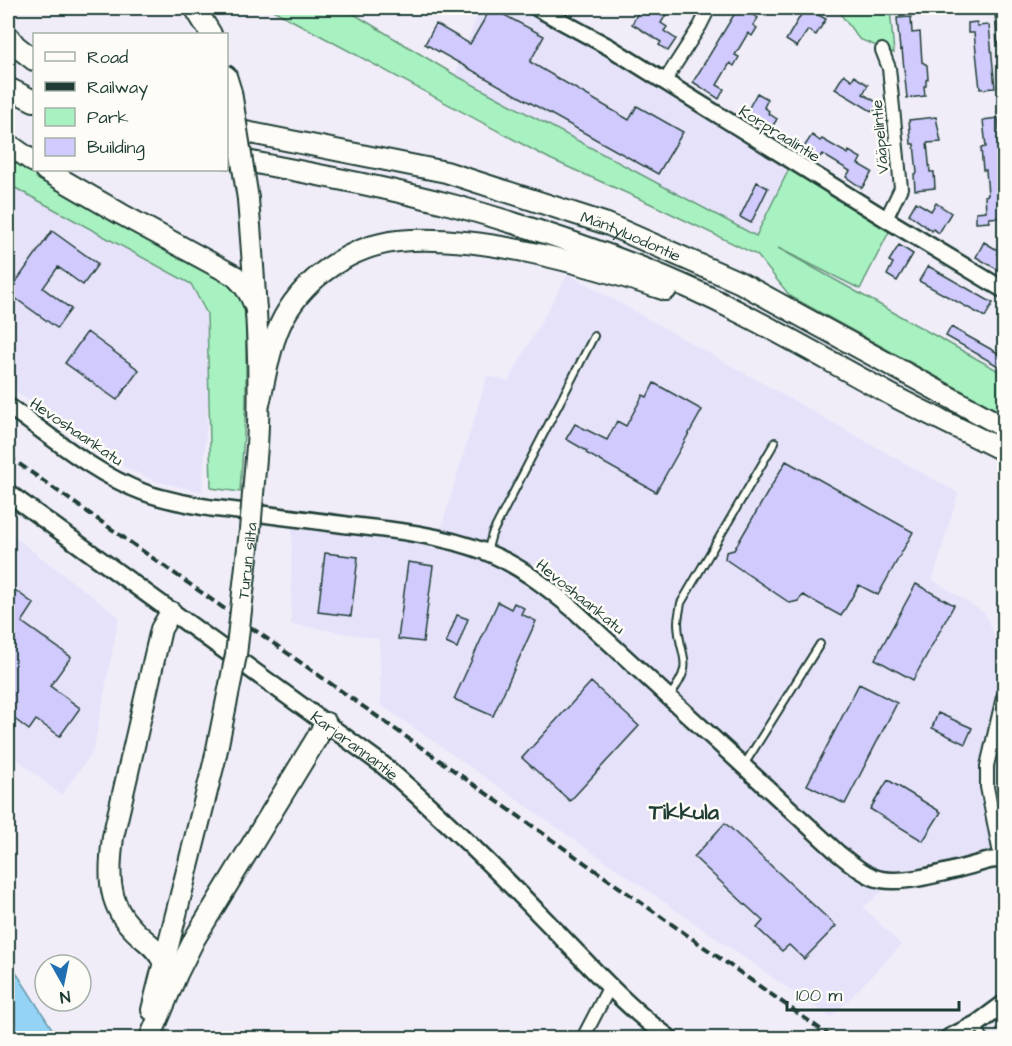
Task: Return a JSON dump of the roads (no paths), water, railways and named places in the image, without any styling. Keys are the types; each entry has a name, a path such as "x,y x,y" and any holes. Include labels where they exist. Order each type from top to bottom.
{"highway":[{"path":"195,8 210,33"},
{"path":"8,36 16,46 33,59"},
{"path":"8,58 33,70"},
{"name":"Turun silta","path":"148,1038 163,961 215,759 238,633 250,530 259,404 256,309 248,199 229,84"},
{"path":"8,88 33,100"},
{"name":"Mäntyluodontie","path":"228,128 446,172 608,224 739,282 1005,427"},
{"path":"8,144 33,161"},
{"name":"Mäntyluodontie","path":"228,156 362,184 467,209 551,234 646,269 801,344 900,399 1005,451"},
{"path":"47,171 234,276 250,294 256,309"},
{"path":"259,404 274,340 284,318 303,291 323,272 341,259 364,249 397,242 438,241 485,245 551,257 639,281 700,302 714,300"},
{"path":"163,961 152,944 130,927 121,915 112,895 109,866 113,837 161,629 171,612"},
{"path":"148,1038 195,938 326,723"}],"main road":[{"name":"Karjarannantie","path":"8,493 383,765 431,806 610,986 669,1038"},
{"path":"949,1038 981,1031 1005,1004"}],"street":[{"name":"Korpraalintie","path":"537,8 609,47 1005,290"},
{"path":"664,82 709,8"},
{"path":"1002,8 1005,39"},
{"name":"Vääpelintie","path":"882,50 889,68 901,188 886,219"},
{"name":"Hevoshaankatu","path":"8,406 91,464 144,492 186,504 211,508 437,538 487,553 534,578 556,594 838,853 857,869 875,878 891,881 907,880 1003,859"},
{"path":"1003,697 987,766 987,787 1003,859"},
{"path":"584,1038 610,986"}],"lane":[{"path":"487,553 492,534 594,336"},
{"path":"669,697 681,681 686,664 678,623 681,603 775,442"},
{"path":"744,765 820,644"}],"water":[{"path":"8,949 17,974 33,999 33,1013 42,1013 58,1038 8,1038"}],"railway":[{"path":"8,456 833,1038"}],"district":[{"name":"Tikkula","path":"684,811"}]}
